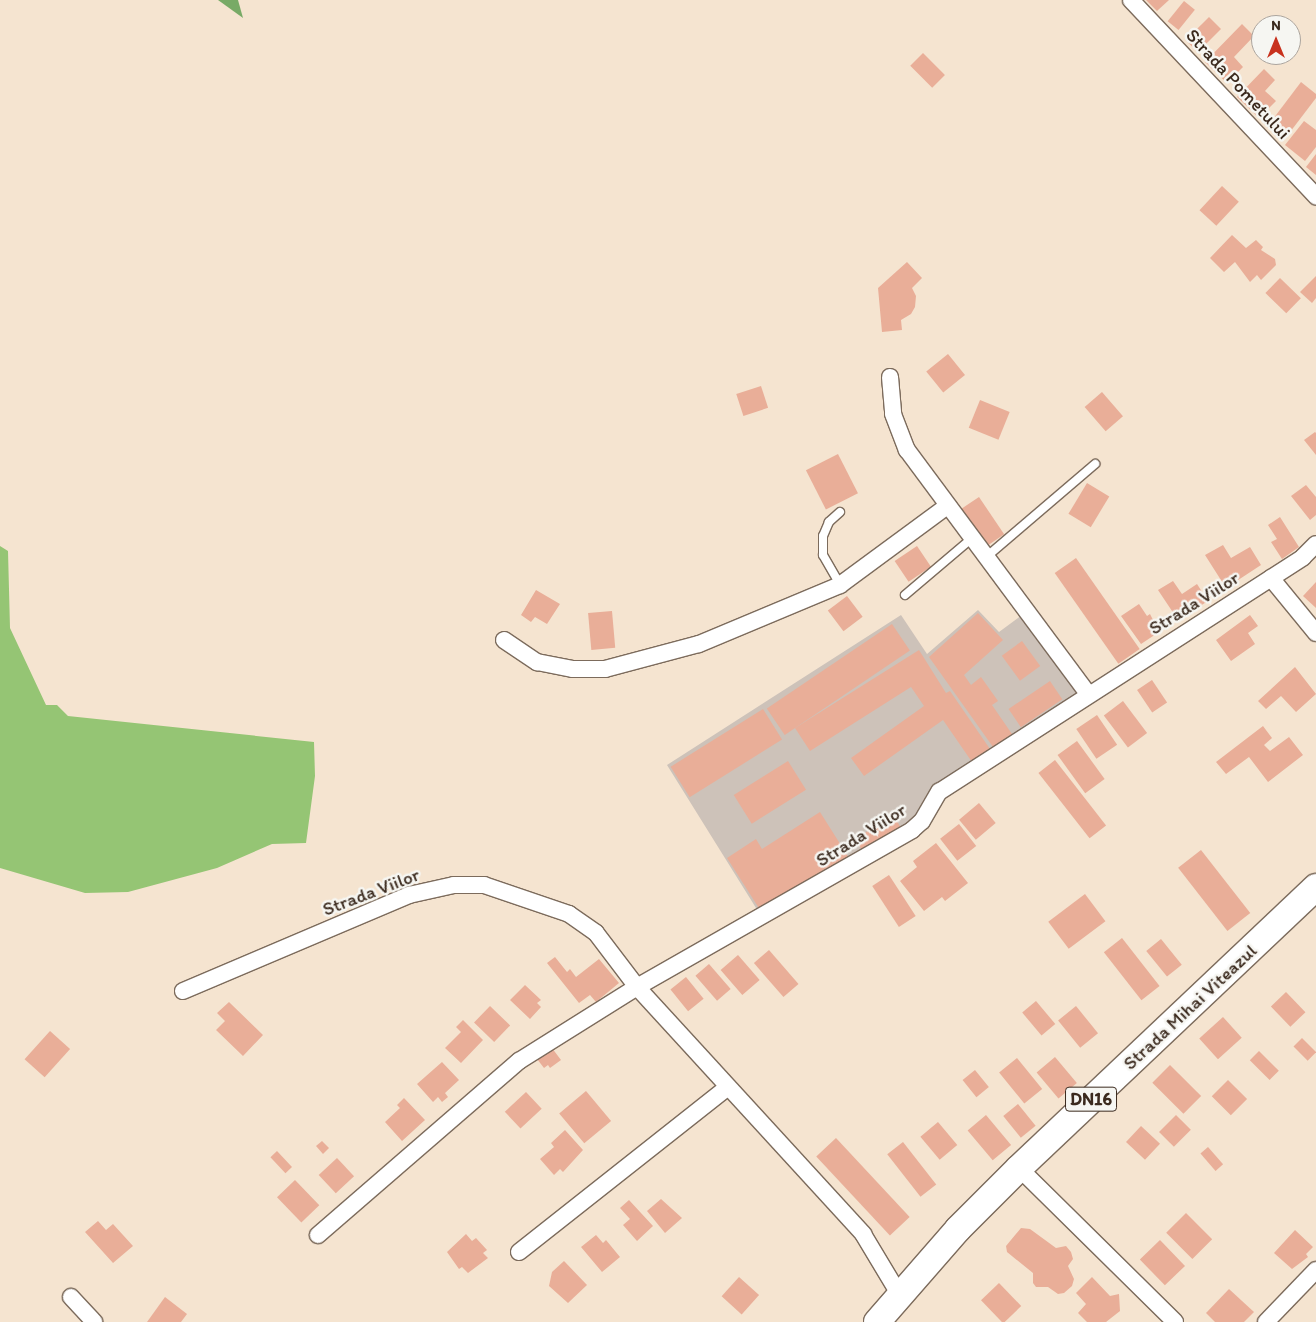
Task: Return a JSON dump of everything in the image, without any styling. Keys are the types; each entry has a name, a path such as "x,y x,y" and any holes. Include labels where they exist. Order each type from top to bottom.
{"highway":[{"name":"Strada Mihai Viteazul","path":"877,1322 900,1294 1019,1168 1316,887"}],"street":[{"name":"Strada Pometului","path":"1131,0 1316,196"},
{"path":"890,377 897,430 907,450 971,540 1088,694"},
{"path":"504,640 537,662 573,669 605,669 699,644 840,584 946,506"},
{"name":"Strada Viilor","path":"318,1235 518,1061 637,987 912,830 922,821 939,792 1088,694 1303,557 1316,544"},
{"path":"1271,578 1316,633"},
{"name":"Strada Viilor","path":"183,991 409,895 454,884 484,884 569,914 596,933 637,987 863,1234 900,1294"},
{"path":"519,1252 728,1087"},
{"path":"1019,1168 1174,1322"},
{"path":"1266,1322 1316,1270"},
{"path":"70,1297 94,1322"}],"lane":[{"path":"985,558 1095,464"},
{"path":"840,512 829,522 823,536 823,555 840,584"},
{"path":"905,595 971,540"}],"shaded area":[{"path":"978,610 999,632 1022,615 1078,692 927,794 909,826 761,916 667,765 901,615 927,654"}],"green space":[{"path":"218,0 238,0 243,18"},
{"path":"0,546 8,551 10,628 46,705 57,705 68,716 314,742 315,776 306,843 272,844 217,868 128,892 85,893 0,868"}],"building":[{"path":"1146,0 1169,0 1157,11"},
{"path":"1184,1 1195,10 1179,30 1168,21"},
{"path":"1209,17 1221,29 1198,52 1186,40"},
{"path":"1242,24 1251,33 1251,39 1234,57 1243,67 1227,83 1205,62"},
{"path":"923,53 945,75 932,88 910,66"},
{"path":"1264,69 1275,80 1265,91 1276,101 1259,118 1237,97"},
{"path":"1301,82 1316,94 1316,98 1284,140 1267,127"},
{"path":"1304,121 1316,130 1316,147 1305,161 1285,145"},
{"path":"1316,154 1316,175 1306,167"},
{"path":"1222,186 1239,202 1216,226 1199,210"},
{"path":"1232,235 1246,248 1256,240 1263,247 1261,250 1275,259 1276,265 1261,280 1257,275 1250,282 1235,262 1224,272 1210,258"},
{"path":"907,262 922,278 912,288 916,296 915,307 911,314 901,320 902,330 882,332 878,288"},
{"path":"1316,276 1316,298 1312,303 1300,292"},
{"path":"1280,278 1301,298 1286,313 1265,293"},
{"path":"948,354 965,375 943,393 926,372"},
{"path":"761,386 768,408 743,416 736,394"},
{"path":"1102,392 1123,416 1106,431 1085,407"},
{"path":"980,400 1010,412 998,440 969,428"},
{"path":"1316,433 1316,455 1304,440"},
{"path":"838,454 858,493 826,510 806,470"},
{"path":"1087,483 1109,496 1091,527 1068,514"},
{"path":"1306,485 1316,497 1316,515 1310,520 1291,496"},
{"path":"979,497 1004,534 985,547 960,510"},
{"path":"1280,517 1299,547 1282,559 1271,542 1277,539 1268,525"},
{"path":"1223,545 1231,558 1250,547 1261,565 1226,588 1205,555"},
{"path":"917,546 931,567 909,582 895,561"},
{"path":"1076,558 1140,649 1118,664 1055,573"},
{"path":"1173,581 1182,594 1197,584 1208,601 1178,620 1158,590"},
{"path":"1316,582 1316,608 1303,596"},
{"path":"536,590 560,604 547,624 535,617 531,622 521,615"},
{"path":"847,596 863,617 843,631 828,610"},
{"path":"1139,604 1147,616 1150,614 1159,632 1141,644 1121,616"},
{"path":"612,611 615,648 591,650 588,613"},
{"path":"978,613 1003,640 964,675 971,685 981,677 998,701 992,705 1012,734 993,747 929,657"},
{"path":"1250,615 1258,626 1248,633 1255,644 1231,661 1216,640"},
{"path":"892,624 910,651 785,735 767,708"},
{"path":"1022,641 1040,666 1020,681 1002,656"},
{"path":"919,650 946,693 950,691 990,749 972,762 943,720 864,776 851,758 924,706 911,687 810,751 795,728"},
{"path":"1295,667 1316,694 1296,712 1281,696 1266,709 1258,701"},
{"path":"1152,680 1167,702 1152,712 1137,690"},
{"path":"1050,681 1062,699 1021,727 1009,709"},
{"path":"1123,701 1147,733 1128,747 1104,715"},
{"path":"763,709 782,740 690,797 671,767"},
{"path":"1097,715 1117,745 1096,759 1076,729"},
{"path":"1263,726 1272,738 1264,745 1270,751 1289,737 1303,755 1268,782 1249,757 1226,774 1216,762"},
{"path":"1077,741 1105,779 1085,793 1058,755"},
{"path":"1055,760 1106,825 1090,838 1038,773"},
{"path":"788,761 806,790 752,824 734,795"},
{"path":"979,803 996,823 976,840 959,820"},
{"path":"820,812 849,858 762,913 727,858 756,839 762,849"},
{"path":"894,816 901,828 862,851 855,839"},
{"path":"959,824 976,846 957,861 940,839"},
{"path":"936,843 968,883 945,901 942,897 924,911 900,881 917,867 913,861"},
{"path":"1201,850 1250,913 1227,931 1178,868"},
{"path":"889,875 916,916 899,927 872,886"},
{"path":"1085,894 1105,921 1069,949 1048,922"},
{"path":"1122,938 1160,986 1141,1000 1104,952"},
{"path":"1161,939 1182,965 1167,977 1146,951"},
{"path":"769,950 799,984 783,997 754,963"},
{"path":"738,955 760,980 742,995 721,970"},
{"path":"555,957 567,972 570,969 576,977 599,959 619,983 596,1002 590,995 579,1003 547,963"},
{"path":"709,964 731,989 717,1001 695,976"},
{"path":"686,977 704,999 688,1011 670,990"},
{"path":"525,985 541,1000 537,1003 541,1007 530,1019 510,1000"},
{"path":"1286,992 1305,1012 1290,1027 1271,1007"},
{"path":"1036,1001 1055,1024 1041,1036 1022,1013"},
{"path":"229,1002 263,1035 243,1056 216,1030 225,1021 217,1013"},
{"path":"490,1006 510,1025 494,1042 474,1023"},
{"path":"1076,1006 1098,1033 1080,1048 1058,1020"},
{"path":"1223,1017 1242,1038 1218,1059 1199,1038"},
{"path":"463,1020 483,1040 461,1063 445,1048 461,1032 456,1027"},
{"path":"50,1031 70,1049 45,1077 25,1059"},
{"path":"1302,1038 1316,1052 1308,1061 1294,1046"},
{"path":"552,1048 561,1060 550,1068 548,1065 544,1068 537,1059"},
{"path":"1259,1051 1279,1071 1270,1080 1250,1060"},
{"path":"1055,1057 1077,1083 1058,1098 1037,1072"},
{"path":"1017,1058 1042,1089 1024,1104 999,1072"},
{"path":"442,1062 459,1080 445,1093 448,1097 442,1102 438,1097 433,1102 417,1084"},
{"path":"1170,1065 1201,1096 1183,1114 1152,1083"},
{"path":"975,1070 989,1087 976,1097 963,1080"},
{"path":"1228,1080 1247,1099 1231,1115 1212,1096"},
{"path":"586,1091 611,1121 584,1143 559,1113"},
{"path":"526,1092 542,1109 520,1129 505,1112"},
{"path":"404,1098 425,1120 402,1141 385,1122 400,1108 397,1105"},
{"path":"1018,1104 1036,1126 1021,1138 1003,1116"},
{"path":"986,1115 1011,1145 993,1160 968,1130"},
{"path":"1176,1115 1191,1130 1174,1147 1159,1132"},
{"path":"938,1122 957,1145 940,1160 920,1137"},
{"path":"1141,1126 1160,1144 1145,1160 1126,1142"},
{"path":"565,1130 583,1150 563,1172 560,1169 554,1175 540,1159 554,1147 551,1143"},
{"path":"836,1138 910,1217 890,1235 816,1156"},
{"path":"322,1141 329,1148 323,1154 316,1146"},
{"path":"903,1142 936,1185 920,1197 887,1154"},
{"path":"1208,1147 1223,1164 1216,1171 1200,1154"},
{"path":"277,1151 292,1167 285,1173 270,1157"},
{"path":"337,1158 354,1176 336,1193 319,1175"},
{"path":"295,1180 319,1205 301,1223 277,1197"},
{"path":"661,1199 682,1218 665,1233 647,1211"},
{"path":"629,1200 653,1226 637,1241 623,1225 630,1219 620,1208"},
{"path":"1186,1213 1212,1239 1192,1259 1166,1233"},
{"path":"98,1221 106,1230 113,1224 133,1246 113,1263 85,1232"},
{"path":"1021,1228 1030,1229 1056,1248 1066,1246 1071,1252 1073,1259 1068,1266 1074,1279 1072,1286 1064,1293 1058,1294 1048,1287 1036,1287 1033,1283 1033,1273 1007,1252 1006,1246"},
{"path":"1295,1230 1313,1247 1306,1254 1308,1257 1292,1269 1274,1253"},
{"path":"466,1234 472,1241 476,1238 487,1250 483,1253 488,1258 468,1273 462,1267 459,1269 447,1252"},
{"path":"596,1235 603,1243 606,1240 620,1257 602,1272 581,1247"},
{"path":"1160,1240 1185,1266 1165,1285 1140,1259"},
{"path":"564,1261 587,1285 568,1303 549,1286 552,1272"},
{"path":"739,1277 759,1295 742,1314 722,1296"},
{"path":"1092,1277 1110,1296 1119,1294 1120,1311 1106,1322 1087,1322 1078,1313 1086,1304 1076,1293"},
{"path":"999,1283 1021,1306 1005,1322 1002,1322 981,1300"},
{"path":"1229,1289 1254,1312 1244,1322 1215,1322 1206,1313"},
{"path":"165,1297 187,1314 181,1322 147,1322"}]}
